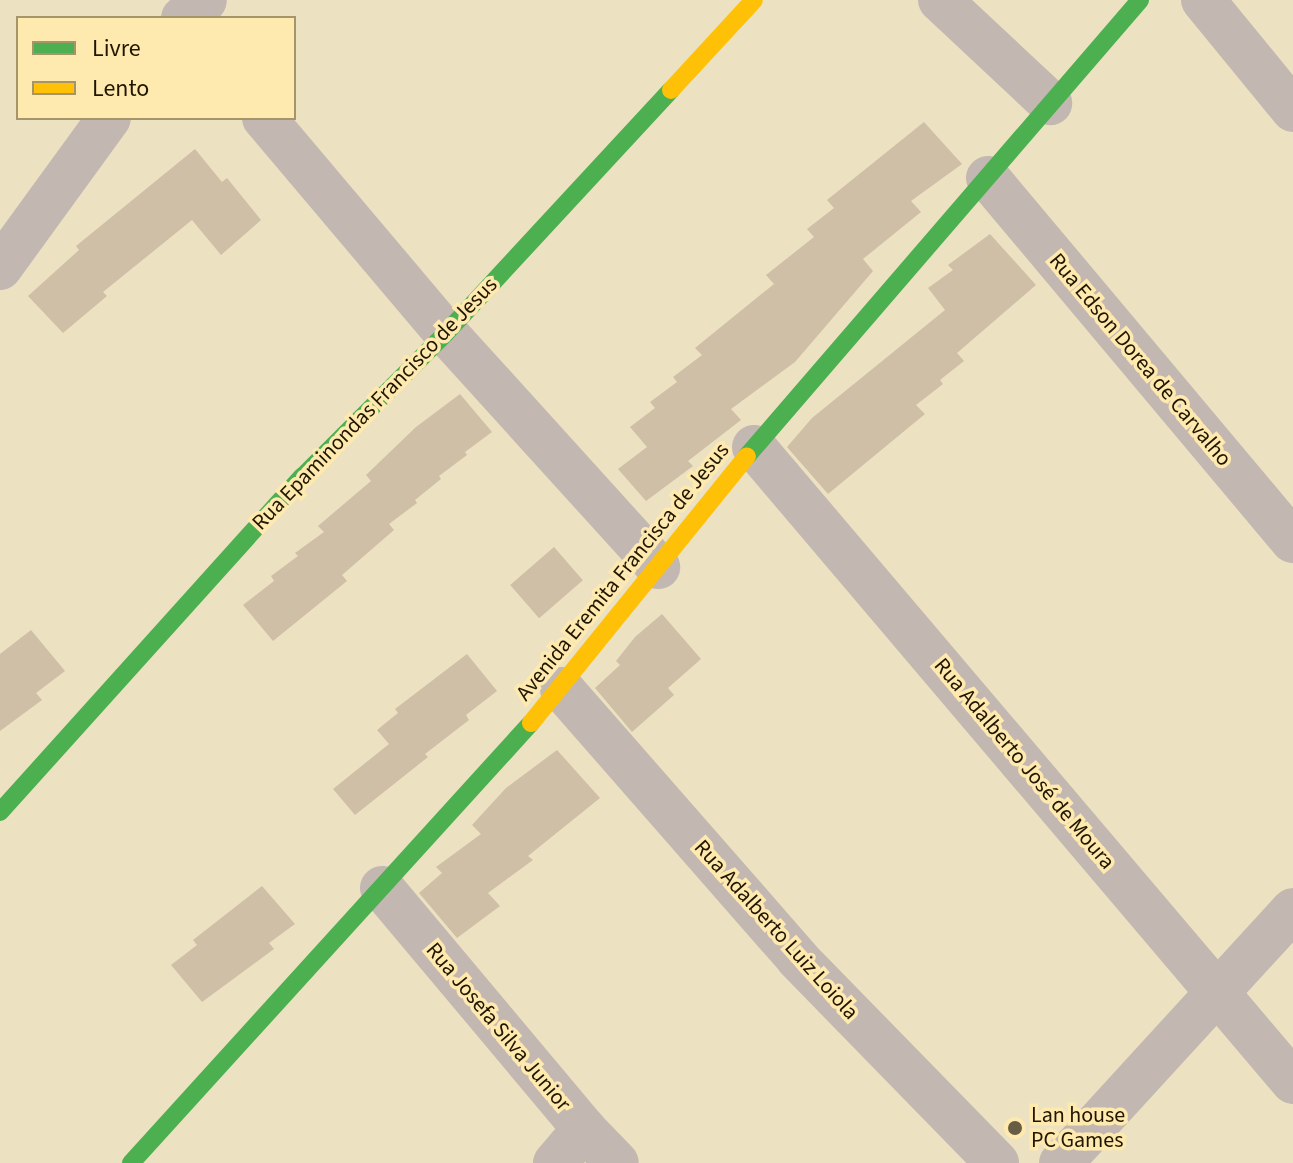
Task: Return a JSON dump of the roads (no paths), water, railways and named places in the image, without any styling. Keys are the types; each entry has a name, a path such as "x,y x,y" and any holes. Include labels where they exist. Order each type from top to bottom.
{"street":[{"path":"162,0 179,16"},
{"path":"184,16 205,0"},
{"name":"Rua Epaminondas Francisco de Jesus","path":"0,812 302,477 446,333 754,0"},
{"path":"940,0 1050,103"},
{"name":"Avenida Eremita Francisca de Jesus","path":"131,1163 562,689 754,447 1140,0"},
{"path":"1203,0 1293,110"},
{"path":"0,268 108,120"},
{"path":"266,120 446,333 658,567"},
{"name":"Rua Edson Dorea de Carvalho","path":"988,178 1293,541"},
{"name":"Rua Adalberto José de Moura","path":"754,447 1293,1082"},
{"name":"Rua Adalberto Luiz Loiola","path":"562,689 798,959 997,1163"},
{"name":"Rua Josefa Silva Junior","path":"382,888 584,1129 617,1163"},
{"path":"1061,1163 1216,990 1293,910"},
{"path":"555,1163 584,1129"}],"place":[{"name":"Lan house PC Games","path":"1015,1128"}]}
